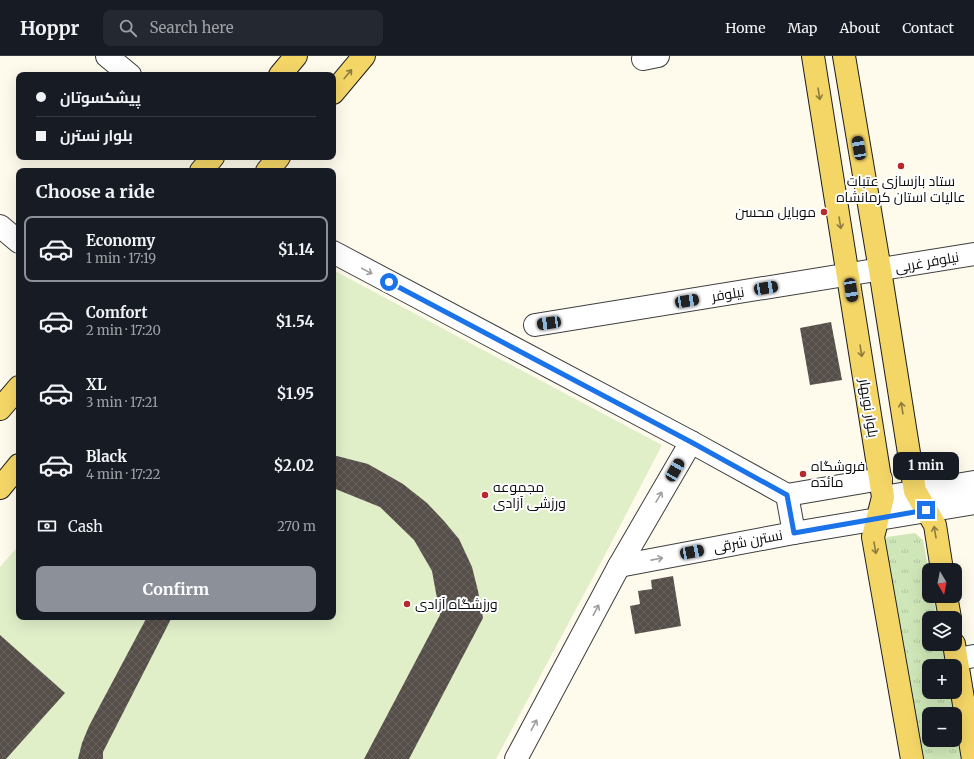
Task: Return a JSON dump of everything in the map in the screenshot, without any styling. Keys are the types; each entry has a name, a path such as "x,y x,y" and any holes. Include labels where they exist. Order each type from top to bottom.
{"main road":[{"path":"283,72 296,56"},
{"path":"336,89 364,56"},
{"name":"بلوار نوبهار","path":"813,56 882,488 879,518 873,537 912,759"},
{"path":"844,56 915,491 935,525 941,563"},
{"path":"204,168 210,160"},
{"path":"270,168 276,160"},
{"path":"0,409 16,390"},
{"path":"0,488 16,469"},
{"path":"962,653 973,759"}],"street":[{"path":"107,56 126,72"},
{"path":"0,226 16,239"},
{"path":"336,254 691,442 787,495 882,488 915,491 974,482"},
{"name":"نیلوفر غربی","path":"849,275 974,254"},
{"name":"نیلوفر","path":"536,325 849,275"},
{"path":"516,759 619,566 691,442"},
{"path":"787,495 794,533"},
{"name":"نسترن شرقی","path":"619,566 794,533 974,503"}],"green space":[{"name":"مجموعه ورزشی آزادی","path":"336,272 662,445 496,759 0,759 0,567 16,548 16,620 336,620"},
{"path":"915,533 923,540 927,563 922,563 922,603 934,603 936,611 922,611 922,651 943,651 945,659 922,659 922,699 952,699 954,707 922,707 922,747 961,747 963,759 922,759 882,547 887,537"}],"building":[{"path":"831,322 842,380 810,385 800,328"},
{"path":"336,456 368,464 403,484 427,503 444,521 459,539 472,567 483,618 409,759 364,759 440,615 432,571 414,540 380,507 336,489"},
{"path":"673,576 681,626 635,634 630,606 640,604 638,591 652,589 651,580"},
{"path":"145,620 170,620 103,752 103,759 78,759 82,743 89,726"},
{"path":"0,635 65,693 6,759 0,759"}],"place":[{"name":"ستاد بازسازی عتبات عالیات استان کرمانشاه","path":"901,166"},
{"name":"موبایل محسن","path":"824,212"},
{"name":"فروشگاه مائده","path":"803,474"},
{"name":"مجموعه ورزشی آزادی","path":"485,495"},
{"name":"ورزشگاه آزادی","path":"407,604"}],"route":[{"path":"389,282 691,442 787,495 794,533 926,510"}]}
